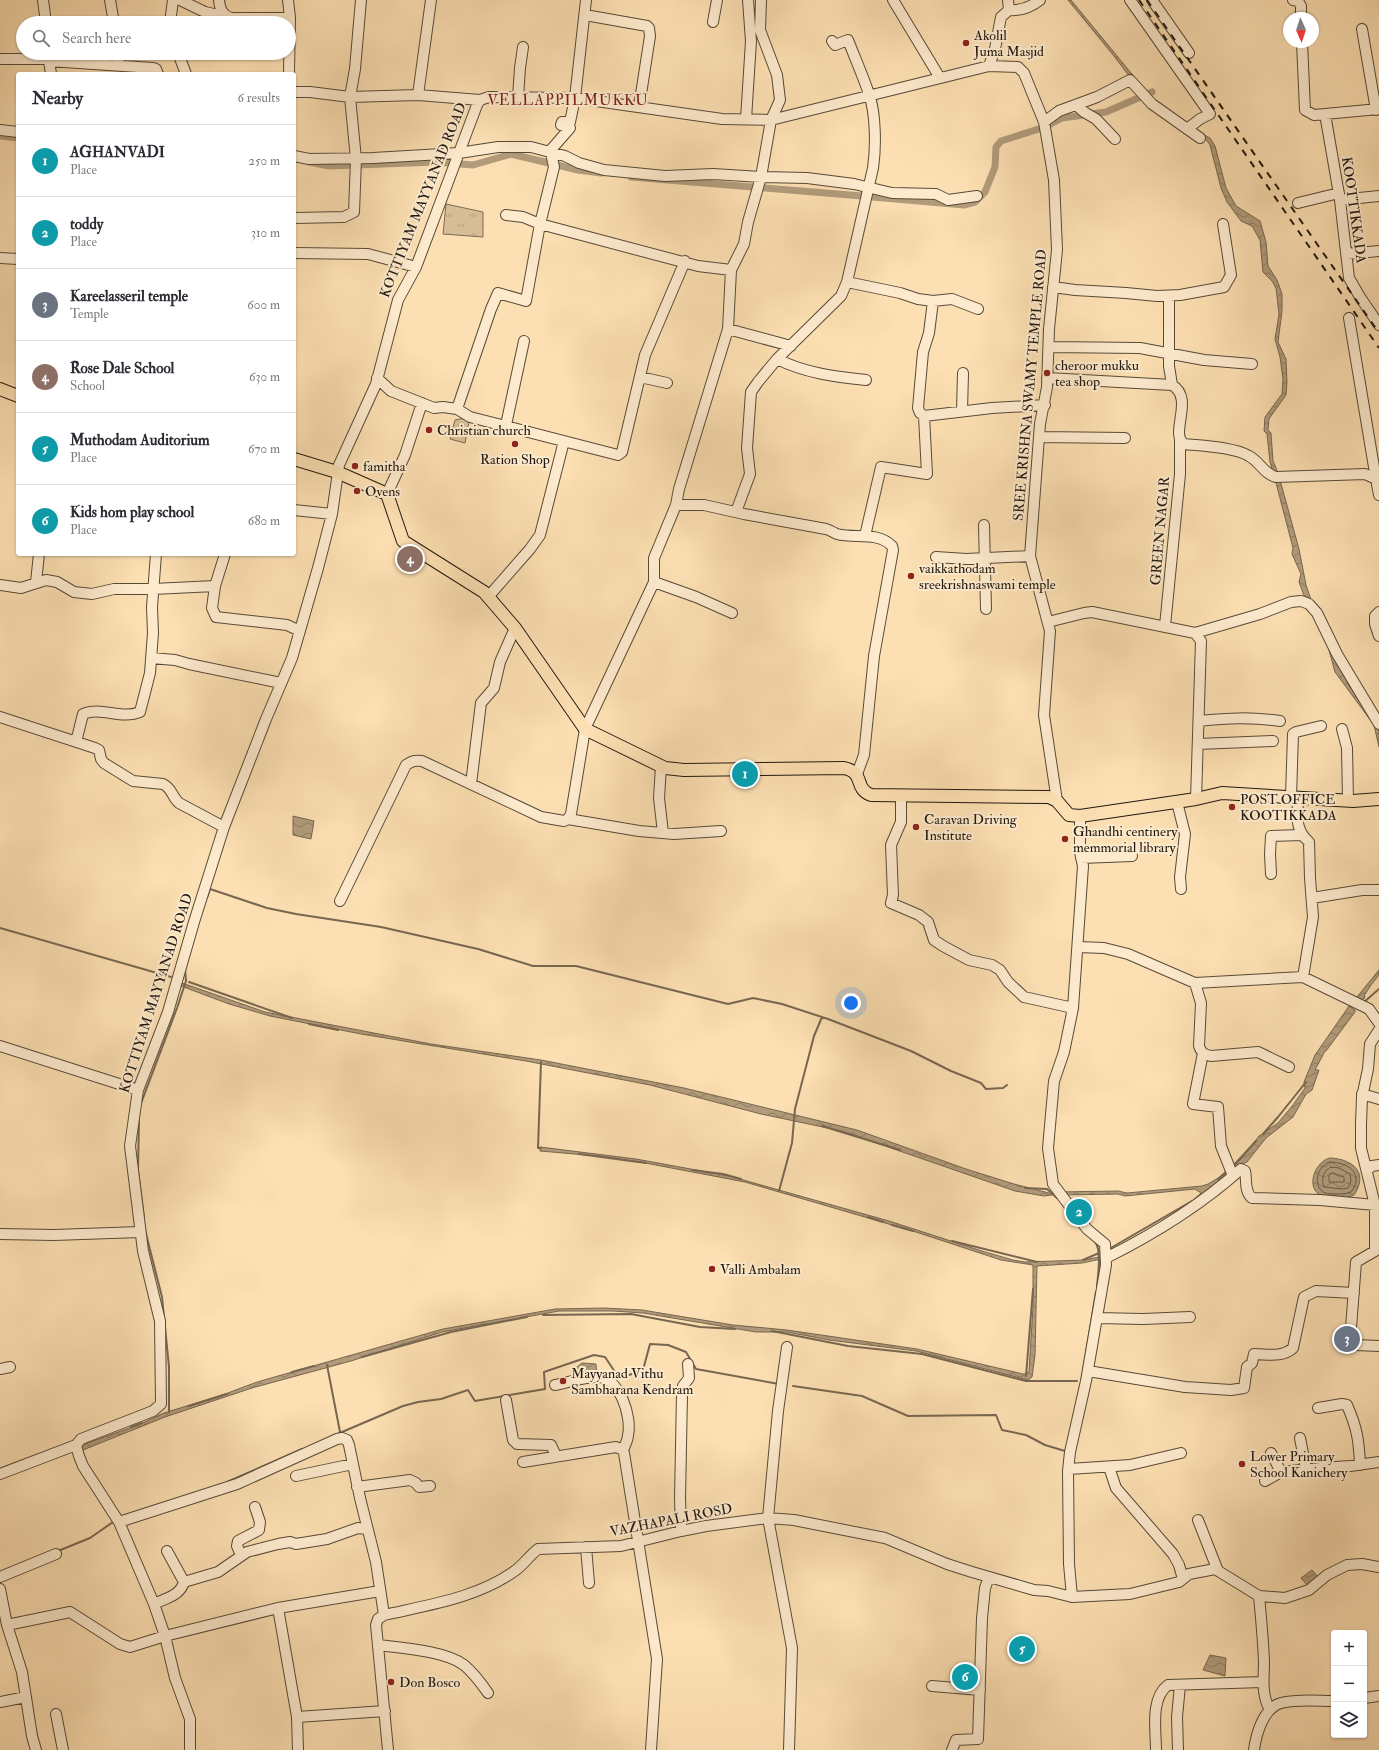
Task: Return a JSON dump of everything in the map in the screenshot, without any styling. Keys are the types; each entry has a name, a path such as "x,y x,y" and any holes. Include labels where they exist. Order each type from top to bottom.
{"main road":[{"path":"0,389 16,395"},
{"path":"296,460 338,472 387,494 403,541 484,592 515,628 585,729 661,766 684,770 844,768 852,770 857,774 862,788 865,792 871,794 1049,797 1057,801 1069,815 1080,816 1196,799 1222,793 1348,801 1379,799"}],"street":[{"path":"43,0 45,16"},
{"path":"110,0 113,16"},
{"path":"171,16 173,0"},
{"path":"180,0 205,12 223,16"},
{"path":"219,0 220,10 226,16"},
{"path":"288,0 290,16"},
{"path":"296,218 344,218 354,212 356,159 350,97 355,70 361,0"},
{"path":"418,95 431,0"},
{"path":"550,153 570,128 562,125 562,122 570,122 575,98 586,0"},
{"path":"713,22 717,0"},
{"path":"746,119 750,41 748,0"},
{"path":"568,819 571,814 585,729 654,582 654,558 676,505 681,482 728,329 731,270 744,244 748,222 761,177 771,120 780,100 777,75 760,30 761,0"},
{"path":"893,0 940,78"},
{"path":"1008,0 1009,10"},
{"path":"990,66 995,49 1000,17 1009,10 1026,7 1040,0"},
{"path":"1130,0 1210,114 1200,118 1187,129"},
{"path":"1152,0 1189,53"},
{"path":"1292,0 1298,2 1301,6 1301,12"},
{"path":"585,15 647,26 649,28 650,36 639,107"},
{"path":"1302,48 1304,110 1314,115 1378,109 1362,28"},
{"path":"736,512 750,474 747,448 752,392 758,382 778,359 841,296 847,282 869,188 875,158 873,118 870,96 848,40 835,45 832,42"},
{"path":"518,97 523,47"},
{"path":"0,59 16,59"},
{"path":"48,60 51,72"},
{"path":"68,60 153,68 156,69 157,72"},
{"path":"119,60 119,65"},
{"path":"181,60 185,72"},
{"path":"288,60 288,72"},
{"name":"SREE KRISHNA SWAMY TEMPLE ROAD","path":"575,98 722,119 771,120 990,66 1018,67 1024,73 1044,122 1054,180 1057,250 1048,347 1047,386 1039,437 1030,556 1050,631 1044,715 1057,801"},
{"path":"1044,122 1059,111 1097,97 1130,80 1152,104 1200,138"},
{"path":"296,92 310,92 350,97 418,95 480,100"},
{"name":"KOTTIYAM MAYYANAD ROAD","path":"0,1474 76,1445 81,1439 153,1411 161,1404 160,1321 143,1251 130,1146 138,1090 168,1012 224,827 292,658 332,514 338,472 377,378 398,300 416,267 480,100 489,96 575,98"},
{"path":"1076,105 1096,119 1115,139"},
{"name":"KOOTTIKKADA","path":"1325,114 1339,196 1349,278 1379,325"},
{"path":"0,130 16,132"},
{"path":"296,156 308,159 356,159 459,154 505,147 531,146 604,170 665,176 713,174 807,178 892,193 936,194 948,200 977,196"},
{"path":"457,409 481,335 498,293 526,300 540,224 554,167 550,153"},
{"path":"1298,203 1339,196 1379,196"},
{"path":"506,215 522,217 540,224 685,261 698,266 731,270"},
{"path":"1053,287 1157,296 1169,296 1224,287 1231,275 1223,224"},
{"path":"296,252 368,254 416,267"},
{"path":"1346,254 1379,252"},
{"path":"0,258 16,259"},
{"path":"377,378 391,391 434,408 442,407 457,409 470,417 506,425 618,455 622,452 645,354 685,261"},
{"path":"847,282 900,293 918,299 934,301 952,299 978,309"},
{"path":"1047,378 1172,385 1169,366 1169,296"},
{"path":"865,536 881,467 927,474 924,416 920,413 918,408 923,352 929,333 934,301"},
{"path":"1350,318 1378,479 1379,495"},
{"path":"728,329 791,346"},
{"path":"506,425 524,341"},
{"path":"1048,347 1140,348 1204,360 1252,364"},
{"path":"778,359 789,365 817,373 866,380"},
{"path":"962,411 963,373"},
{"path":"640,377 666,383"},
{"name":"GREEN NAGAR","path":"1165,626 1180,474 1182,396 1177,388 1172,385"},
{"path":"387,494 397,476 410,443 422,403"},
{"path":"924,416 962,411 1045,405"},
{"path":"1039,437 1125,438"},
{"path":"1180,440 1184,444 1228,450 1249,456 1269,475 1276,477 1365,474 1378,479"},
{"path":"488,597 540,535 564,441"},
{"path":"676,505 704,505 826,528 838,534 865,536 884,540 891,545 893,550 874,656 864,755 857,774"},
{"path":"296,510 332,514"},
{"path":"984,525 986,609"},
{"path":"36,582 39,556"},
{"path":"76,742 83,714 94,711 133,715 140,712 150,673 153,633 152,607 156,556"},
{"path":"224,556 215,586 212,608 216,617 287,625 300,630"},
{"path":"936,557 985,558 1030,556"},
{"path":"0,585 21,588 46,580 57,582 74,592 92,594 114,589 215,586"},
{"path":"654,582 696,597 732,613"},
{"path":"1048,622 1088,612 1195,633 1260,614 1291,602 1301,601 1309,604 1317,613 1337,654 1379,724"},
{"path":"1379,612 1375,616 1375,624 1379,636"},
{"path":"471,784 481,703 494,688 500,662 515,628"},
{"path":"1195,633 1201,642 1196,799"},
{"path":"151,658 175,660 281,683"},
{"path":"0,717 99,750 104,763 133,781 163,784 167,786 170,789 174,799 179,803 224,827"},
{"path":"1198,721 1229,717 1253,717 1280,721"},
{"path":"1304,977 1313,917 1309,842 1301,835 1298,826 1294,797 1293,734 1321,726"},
{"path":"1342,729 1347,748 1348,801"},
{"path":"1198,744 1273,740"},
{"path":"340,901 406,765 416,760 542,818 559,821 568,819 638,831 674,834 721,831"},
{"path":"661,766 659,798 664,833"},
{"path":"901,795 900,822 891,845 893,895 890,903 919,915 928,922 934,940 943,946 969,960 992,965 1000,970 1008,982 1024,997 1073,1008"},
{"path":"1177,802 1185,834 1180,876 1181,889"},
{"path":"1072,1597 1068,1557 1070,1452 1088,1371 1106,1265 1105,1252 1053,1184 1048,1148 1054,1081 1064,1052 1073,1008 1084,866 1080,852 1080,816"},
{"path":"1271,874 1271,836 1301,835"},
{"path":"1081,858 1132,856"},
{"path":"1312,898 1362,890 1379,890"},
{"path":"1078,947 1104,948 1128,954 1195,984 1304,977 1369,1009 1379,1023"},
{"path":"1195,984 1201,1003 1199,1046 1203,1053 1211,1056 1258,1052 1289,1068"},
{"path":"1379,1030 1370,1044 1368,1069 1362,1094 1361,1148 1367,1170 1369,1186 1375,1205 1375,1256 1356,1262 1350,1341 1352,1344 1379,1346"},
{"path":"0,1046 138,1090"},
{"path":"1203,1053 1193,1104 1218,1107 1222,1146 1233,1176"},
{"path":"1362,1094 1379,1099"},
{"path":"1367,1170 1372,1166 1379,1165"},
{"path":"1105,1252 1130,1246 1191,1208 1241,1169 1245,1171 1246,1188 1249,1196 1252,1198 1320,1200 1375,1205"},
{"path":"0,1234 54,1236 140,1232"},
{"path":"1088,1371 1185,1387 1231,1390 1244,1388 1247,1367 1252,1363 1254,1354 1277,1356 1289,1352 1293,1348 1304,1297 1316,1291 1354,1293"},
{"path":"1097,1318 1143,1319 1190,1317"},
{"path":"787,1347 779,1403 768,1518 792,1648 789,1750"},
{"path":"681,1531 680,1498 682,1394 683,1386 689,1378 688,1364"},
{"path":"555,1385 598,1377 612,1384 621,1395 626,1407 629,1434 623,1450 657,1659 651,1750"},
{"path":"506,1400 513,1440 517,1444 551,1445 556,1456"},
{"path":"1318,1408 1342,1404 1347,1405 1358,1435 1360,1465"},
{"path":"120,1522 237,1484 337,1439 342,1438 347,1440 376,1562 384,1615 378,1619 376,1625 388,1750"},
{"path":"1300,1438 1306,1469"},
{"path":"76,1445 83,1466 120,1522 154,1604 165,1636 175,1678 190,1719 190,1750"},
{"path":"523,1462 616,1448 623,1450"},
{"path":"1069,1469 1130,1465 1181,1453"},
{"path":"1271,1453 1281,1472"},
{"path":"1265,1481 1281,1472 1379,1462"},
{"path":"296,1476 353,1464"},
{"path":"1109,1467 1116,1488 1174,1554 1183,1579"},
{"path":"358,1487 410,1480 420,1487 430,1486"},
{"path":"242,1555 238,1542 259,1530 260,1522 255,1507"},
{"name":"VAZHAPALI ROSD","path":"384,1615 442,1602 490,1586 517,1570 538,1549 621,1546 681,1531 768,1518 808,1522 885,1538 947,1564 1034,1590 1048,1591 1072,1597 1130,1594 1178,1582 1189,1574 1216,1569 1218,1571"},
{"path":"1198,1520 1218,1571 1259,1596 1285,1598 1309,1590 1327,1575 1348,1565 1362,1564 1379,1568"},
{"path":"184,1582 218,1572 247,1552 290,1542 296,1544 327,1539 358,1528 368,1529"},
{"path":"586,1547 589,1583"},
{"path":"154,1604 174,1596 182,1590 184,1582 167,1551"},
{"path":"0,1577 56,1554"},
{"path":"952,1750 956,1740 978,1739 982,1618 985,1588 989,1577"},
{"path":"0,1589 7,1625 22,1672 36,1750"},
{"path":"7,1625 70,1612 125,1646 136,1646 165,1636 278,1608 380,1591"},
{"path":"1259,1596 1264,1662 1264,1698 1270,1710"},
{"path":"278,1608 297,1717 298,1750"},
{"path":"378,1645 404,1648 450,1657 464,1665 477,1678 488,1694"},
{"path":"1156,1750 1157,1702 1164,1688 1168,1686 1180,1685 1263,1682"},
{"path":"1178,1750 1177,1717 1180,1685"},
{"path":"932,1686 980,1690"},
{"path":"1367,1698 1379,1696"},
{"path":"0,1702 26,1697"},
{"path":"1254,1750 1258,1728 1270,1710 1280,1703 1331,1701"},
{"path":"297,1717 385,1711"},
{"path":"56,1714 62,1750"}],"green space":[{"path":"446,204 483,212 483,237 443,234"},
{"path":"470,417 465,443 450,439 455,420"}],"water":[{"path":"1068,0 1071,0 1150,96 1178,118 1139,89"},
{"path":"1191,128 1210,138 1215,146 1226,188 1236,206 1260,221 1266,242 1268,266 1277,280 1282,294 1282,311 1278,342 1286,359 1286,395 1269,419 1268,430 1271,433 1273,461 1279,475 1274,475 1270,462 1267,434 1264,431 1265,417 1282,394 1283,379 1280,357 1275,339 1279,314 1276,288 1272,281 1263,272 1260,240 1252,226 1241,221 1227,202 1221,188 1210,145 1204,138"},
{"path":"1275,479 1280,480 1299,549 1306,585 1317,617 1349,686 1374,718 1379,732 1379,747 1374,725 1335,672 1327,643 1309,609 1299,582 1301,574 1292,554 1293,548"},
{"path":"293,816 314,821 311,839 293,835"},
{"path":"1379,970 1379,975 1364,996 1364,999 1362,999 1357,1007 1352,1003"},
{"path":"182,983 265,1012 431,1044 541,1060 684,1088 857,1130 966,1169 1052,1195 1044,1196 1015,1191 842,1131 761,1114 650,1085 526,1061 361,1034 270,1016 229,1004 181,986"},
{"path":"1349,1006 1355,1010 1355,1012 1325,1051 1315,1070 1319,1070 1312,1090 1306,1094 1293,1117 1266,1138 1247,1162 1242,1164 1233,1176 1227,1173 1243,1157 1259,1136 1278,1123 1293,1105 1305,1088 1304,1082 1315,1055"},
{"path":"540,1147 636,1159 729,1176 889,1221 1013,1260 1025,1262 1084,1260 1104,1256 1106,1258 1082,1263 1037,1266 1035,1355 1032,1377 1028,1380 916,1351 829,1340 787,1332 756,1332 643,1313 613,1311 559,1311 442,1332 351,1361 252,1388 165,1417 83,1450 82,1445 138,1425 164,1413 225,1394 257,1382 443,1329 555,1309 604,1308 642,1310 733,1325 787,1330 917,1349 1023,1374 1026,1374 1029,1371 1033,1307 1033,1265 1001,1260 916,1232 745,1182 640,1162 598,1156 540,1151"},
{"path":"1330,1158 1346,1161 1352,1164 1356,1169 1360,1180 1354,1195 1333,1198 1322,1196 1316,1191 1313,1186 1314,1174 1320,1164"},
{"path":"1225,1174 1228,1178 1183,1209 1201,1193 1195,1189 1125,1196 1118,1194 1060,1195 1057,1192 1118,1191 1127,1193 1202,1186"},
{"path":"582,1363 596,1364 597,1376 575,1380 572,1371"},
{"path":"1312,1570 1319,1578 1308,1586 1301,1578"},
{"path":"1210,1655 1226,1658 1225,1676 1203,1670"}],"waterway":[{"path":"872,197 964,205 975,202 985,192 995,167 996,147 1001,141 1045,127 1062,118 1106,112 1152,92"},
{"path":"0,136 16,138"},
{"path":"309,162 329,166 436,162 473,165 511,154 578,170 601,173"},
{"path":"631,177 862,196"},
{"path":"207,898 210,889 267,908 381,927 478,949 533,966 576,966 728,1004 753,998 782,1004 828,1019 911,1051 951,1071 981,1083 986,1089 1003,1088 1007,1085"},
{"path":"0,928 171,977"},
{"path":"140,1106 186,981 185,969"},
{"path":"189,982 292,1018"},
{"path":"1363,1003 1379,989"},
{"path":"779,1191 792,1143 795,1109 814,1036 822,1017"},
{"path":"309,1024 338,1030"},
{"path":"541,1062 538,1148 541,1148"},
{"path":"1263,1134 1306,1082"},
{"path":"139,1118 138,1170 144,1218"},
{"path":"822,1126 900,1150"},
{"path":"1233,1166 1256,1141"},
{"path":"579,1154 646,1163"},
{"path":"692,1170 723,1174 741,1179"},
{"path":"1218,1179 1227,1171"},
{"path":"1025,1188 1047,1189 1057,1198"},
{"path":"1060,1201 1079,1226"},
{"path":"1109,1249 1192,1201"},
{"path":"868,1217 883,1222"},
{"path":"892,1225 913,1231"},
{"path":"145,1230 162,1297 169,1367 169,1412"},
{"path":"952,1241 1037,1262"},
{"path":"1095,1242 1099,1256 1097,1286"},
{"path":"1083,1260 1099,1253"},
{"path":"1026,1376 1033,1289"},
{"path":"1081,1383 1096,1292"},
{"path":"543,1315 631,1314 700,1327 735,1329"},
{"path":"362,1357 451,1332 527,1317"},
{"path":"772,1331 848,1346 922,1354 1026,1381 1077,1381"},
{"path":"335,1435 403,1406 418,1402 441,1399 468,1390 475,1401 545,1389 544,1372 594,1355 605,1357 615,1372 629,1375 643,1370 650,1344 668,1345 686,1352 696,1369 779,1384"},
{"path":"327,1365 340,1432"},
{"path":"292,1372 314,1366"},
{"path":"793,1386 862,1396 908,1416 996,1415 1002,1430 1026,1435 1045,1445 1065,1451 1066,1449"},
{"path":"189,1406 227,1394"},
{"path":"131,1427 142,1423"},
{"path":"227,1482 302,1449"},
{"path":"58,1551 90,1538 113,1522"}],"railway":[{"path":"1139,0 1379,348"},
{"path":"1147,0 1379,333"}],"place":[{"name":"Akolil Juma Masjid","path":"966,43"},
{"name":"cheroor mukku tea shop","path":"1047,373"},
{"name":"Christian church","path":"429,430"},
{"name":"Ration Shop","path":"515,444"},
{"name":"famitha","path":"355,466"},
{"name":"Ovens","path":"357,491"},
{"name":"Rose Dale School","path":"410,559"},
{"name":"vaikkathodam sreekrishnaswami temple","path":"911,576"},
{"name":"AGHANVADI","path":"745,774"},
{"name":"POST OFFICE KOOTIKKADA","path":"1232,807"},
{"name":"Caravan Driving Institute","path":"916,827"},
{"name":"Ghandhi centinery memmorial library","path":"1065,839"},
{"name":"toddy","path":"1079,1212"},
{"name":"Valli Ambalam","path":"712,1269"},
{"name":"Kareelasseril temple","path":"1347,1339"},
{"name":"Mayyanad Vithu Sambharana Kendram","path":"563,1381"},
{"name":"Lower Primary School Kanichery","path":"1242,1464"},
{"name":"Muthodam Auditorium","path":"1022,1649"},
{"name":"Kids hom play school","path":"965,1677"},
{"name":"Don Bosco","path":"391,1682"}],"district":[{"name":"VELLAPPILMUKKU","path":"568,100"}]}
